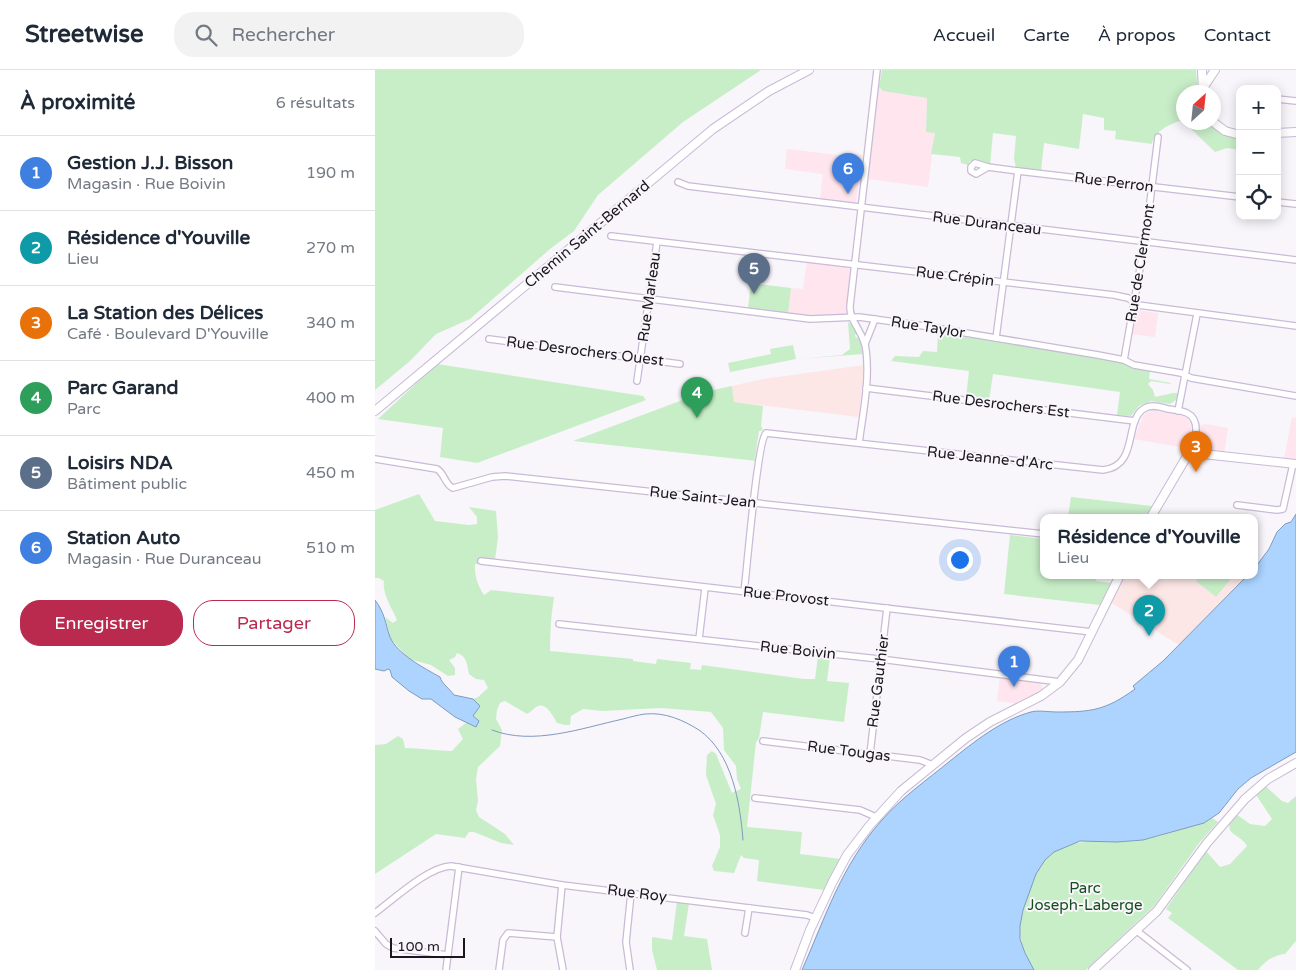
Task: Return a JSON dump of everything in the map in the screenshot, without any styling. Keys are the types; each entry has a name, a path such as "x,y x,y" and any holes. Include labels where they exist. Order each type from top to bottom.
{"street":[{"name":"Chemin Saint-Bernard","path":"375,411 704,136 748,104 809,70"},
{"path":"859,443 867,361 865,344 850,310 877,70"},
{"path":"1202,70 1203,85"},
{"path":"1206,85 1215,70"},
{"path":"1281,98 1296,101"},
{"path":"1221,128 1236,134"},
{"path":"1281,133 1296,132"},
{"name":"Rue de Clermont","path":"1124,360 1144,242 1158,137"},
{"name":"Rue Perron","path":"988,167 1236,197"},
{"path":"996,338 1018,171"},
{"name":"Rue Duranceau","path":"678,182 688,186 861,208 1296,260"},
{"path":"1281,202 1296,204"},
{"name":"Rue Crépin","path":"611,236 1115,295 1128,298 1138,305 1296,326"},
{"name":"Rue Marleau","path":"637,381 657,242"},
{"name":"Rue Taylor","path":"555,287 810,319 875,319 1124,360 1134,365 1181,373 1191,378 1296,396"},
{"path":"1178,411 1197,314"},
{"path":"865,344 875,319"},
{"name":"Rue Desrochers Ouest","path":"489,339 680,364"},
{"name":"Rue Desrochers Est","path":"865,388 1135,422"},
{"path":"1135,422 1141,412 1148,407 1158,407 1189,414 1195,422 1195,436 1190,451 1153,514"},
{"name":"Rue Jeanne-d'Arc","path":"754,503 762,441 765,434 1068,467 1106,469 1122,461 1135,422"},
{"path":"1190,451 1202,454 1295,464 1283,509 1277,510 1237,505"},
{"name":"Rue Saint-Jean","path":"375,459 439,469 449,486 453,488 492,477 505,476 1040,534"},
{"path":"745,592 754,503"},
{"name":"Rue Provost","path":"481,561 1091,632"},
{"path":"795,970 815,918 843,862 876,817 901,791 961,742 987,724 1047,692 1061,682 1078,660 1118,579"},
{"path":"699,639 705,588"},
{"name":"Rue Gauthier","path":"870,754 887,608"},
{"name":"Rue Boivin","path":"559,624 1061,682"},
{"path":"1037,678 1045,683 1047,692"},
{"name":"Rue Tougas","path":"763,741 920,760 933,765"},
{"path":"1093,970 1157,911 1207,843 1245,799 1263,783 1296,762"},
{"path":"755,798 860,810 876,817"},
{"name":"Rue Roy","path":"375,913 431,872 444,866 562,885 807,915 815,918"},
{"path":"446,970 459,867"},
{"path":"562,885 557,937 563,970"},
{"path":"630,970 626,942 631,893"},
{"path":"745,933 749,908"},
{"path":"375,931 386,944 393,948 448,955"},
{"path":"1137,931 1187,970"},
{"path":"499,970 503,940 508,933 557,937"}],"shaded area":[{"path":"879,87 883,91 927,98 926,131 935,132 928,187 868,179"},
{"path":"787,149 846,156 848,153 862,155 856,203 820,201 823,174 785,169"},
{"path":"807,262 850,268 846,315 810,317 788,314 791,288 803,289"},
{"path":"1136,310 1158,313 1155,337 1131,334"},
{"path":"864,365 859,417 734,402 732,386 763,379"},
{"path":"1153,410 1183,416 1188,419 1191,425 1191,433 1186,448 1134,439 1143,416"},
{"path":"1292,417 1296,418 1296,460 1284,459"},
{"path":"1205,424 1228,428 1224,454 1203,450 1198,447 1199,426"},
{"path":"1123,579 1244,579 1179,645 1110,602"},
{"path":"1000,676 1037,681 1043,689 1041,692 1016,705 1014,703 997,701"}],"green space":[{"path":"375,70 761,70 683,122 598,195 574,231 550,249 470,319 436,334 410,361 375,390"},
{"path":"882,70 1196,70 1197,85 1176,85 1176,122 1163,129 1153,140 1152,144 1115,139 1116,131 1104,130 1104,118 1083,114 1079,149 1044,143 1041,171 1016,169 1014,158 1016,136 993,133 990,165 970,161 968,165 961,163 960,157 931,154 935,133 926,132 927,98 883,91 879,87"},
{"path":"1192,130 1218,130 1225,135 1236,138 1236,149 1227,148 1215,152"},
{"path":"751,283 791,288 788,314 748,308"},
{"path":"848,322 853,325 857,333 855,335 856,338 859,337 864,354 798,359 842,355 850,349"},
{"path":"938,331 1122,362 1133,368 1150,370 1149,379 1171,383 1151,381 1148,384 1153,390 1155,397 1178,393 1176,400 1170,404 1151,401 1139,406 1131,416 1117,415 1120,392 993,374 989,401 966,398 969,371 891,361 895,356 919,357 923,351 937,352"},
{"path":"793,345 796,359 730,372 728,363 771,354 770,349"},
{"path":"437,364 643,396 646,400 477,463 440,457 443,428 378,419"},
{"path":"732,386 734,402 763,406 761,426 763,430 759,431 755,458 757,461 573,441 704,392"},
{"path":"419,494 435,521 469,525 477,524 477,517 469,507 496,511 498,537 495,560 480,558 479,564 475,564 478,584 484,595 491,590 554,597 550,651 633,659 633,661 656,664 657,659 691,663 690,669 701,670 702,665 804,679 815,679 818,656 830,657 827,681 849,683 844,722 763,712 759,738 756,742 747,827 802,832 800,854 841,859 824,890 757,881 759,860 744,858 741,855 734,873 714,871 712,866 720,847 720,835 713,815 716,804 706,775 707,755 712,751 716,754 732,793 741,789 737,779 736,766 724,750 723,728 711,712 661,708 602,711 583,709 571,716 570,725 565,725 557,723 550,711 544,707 538,706 527,714 505,701 500,703 496,719 502,730 500,746 478,767 476,779 478,801 476,810 479,817 505,834 514,845 501,843 474,832 469,832 465,838 436,834 375,874 375,745 386,744 398,736 403,739 405,748 452,751 463,739 458,729 467,722 476,727 473,716 480,706 473,699 488,688 484,680 476,679 469,674 466,661 460,654 457,653 455,657 449,660 455,668 455,675 448,676 431,665 409,659 391,639 385,617 393,623 397,620 386,596 384,581 375,578 375,510"},
{"path":"1071,497 1152,506 1148,514 1068,514"},
{"path":"1010,535 1040,539 1040,579 1096,579 1096,581 1111,583 1100,605 1004,594"},
{"path":"1198,579 1231,579 1216,597 1196,581"},
{"path":"1264,785 1282,801 1288,803 1296,796 1296,941 1285,954 1270,959 1258,970 1238,970 1168,918 1172,913 1166,909 1206,851 1220,867 1230,864 1247,846 1230,830 1229,826 1236,814 1250,824 1265,826 1272,819 1255,793"},
{"name":"Parc Joseph-Laberge","path":"1212,818 1218,822 1200,842 1154,906 1086,970 1034,970 1020,935 1021,919 1036,874 1040,866 1050,855 1061,848 1073,844 1150,839 1204,823"},
{"path":"677,901 689,903 684,936 707,939 712,970 657,970 652,950 652,937 672,940"}],"water":[{"path":"1296,514 1296,752 1251,778 1238,789 1219,813 1204,823 1143,840 1117,842 1080,841 1054,852 1045,860 1036,874 1023,910 1020,926 1020,939 1034,970 802,970 845,873 868,837 898,804 969,746 1009,720 1034,711 1069,712 1107,706 1135,689 1133,686 1163,661 1244,579 1258,579 1258,564 1269,549 1277,532 1285,524 1291,522"},
{"path":"375,600 383,614 390,637 399,649 412,660 440,677 454,695 473,699 480,706 473,716 479,721 476,727 455,717 431,699 422,699 409,691 392,677 390,670 375,669"}],"waterway":[{"path":"492,730 524,736 541,736 574,731 645,714 660,714 687,723 699,730 710,740 727,765 736,795 743,840"}],"place":[{"name":"Station Auto","path":"848,194"},
{"name":"Loisirs NDA","path":"754,294"},
{"name":"Parc Garand","path":"697,418"},
{"name":"La Station des Délices","path":"1196,472"},
{"name":"Résidence d'Youville","path":"1149,636"},
{"name":"Gestion J.J. Bisson","path":"1014,687"}]}
